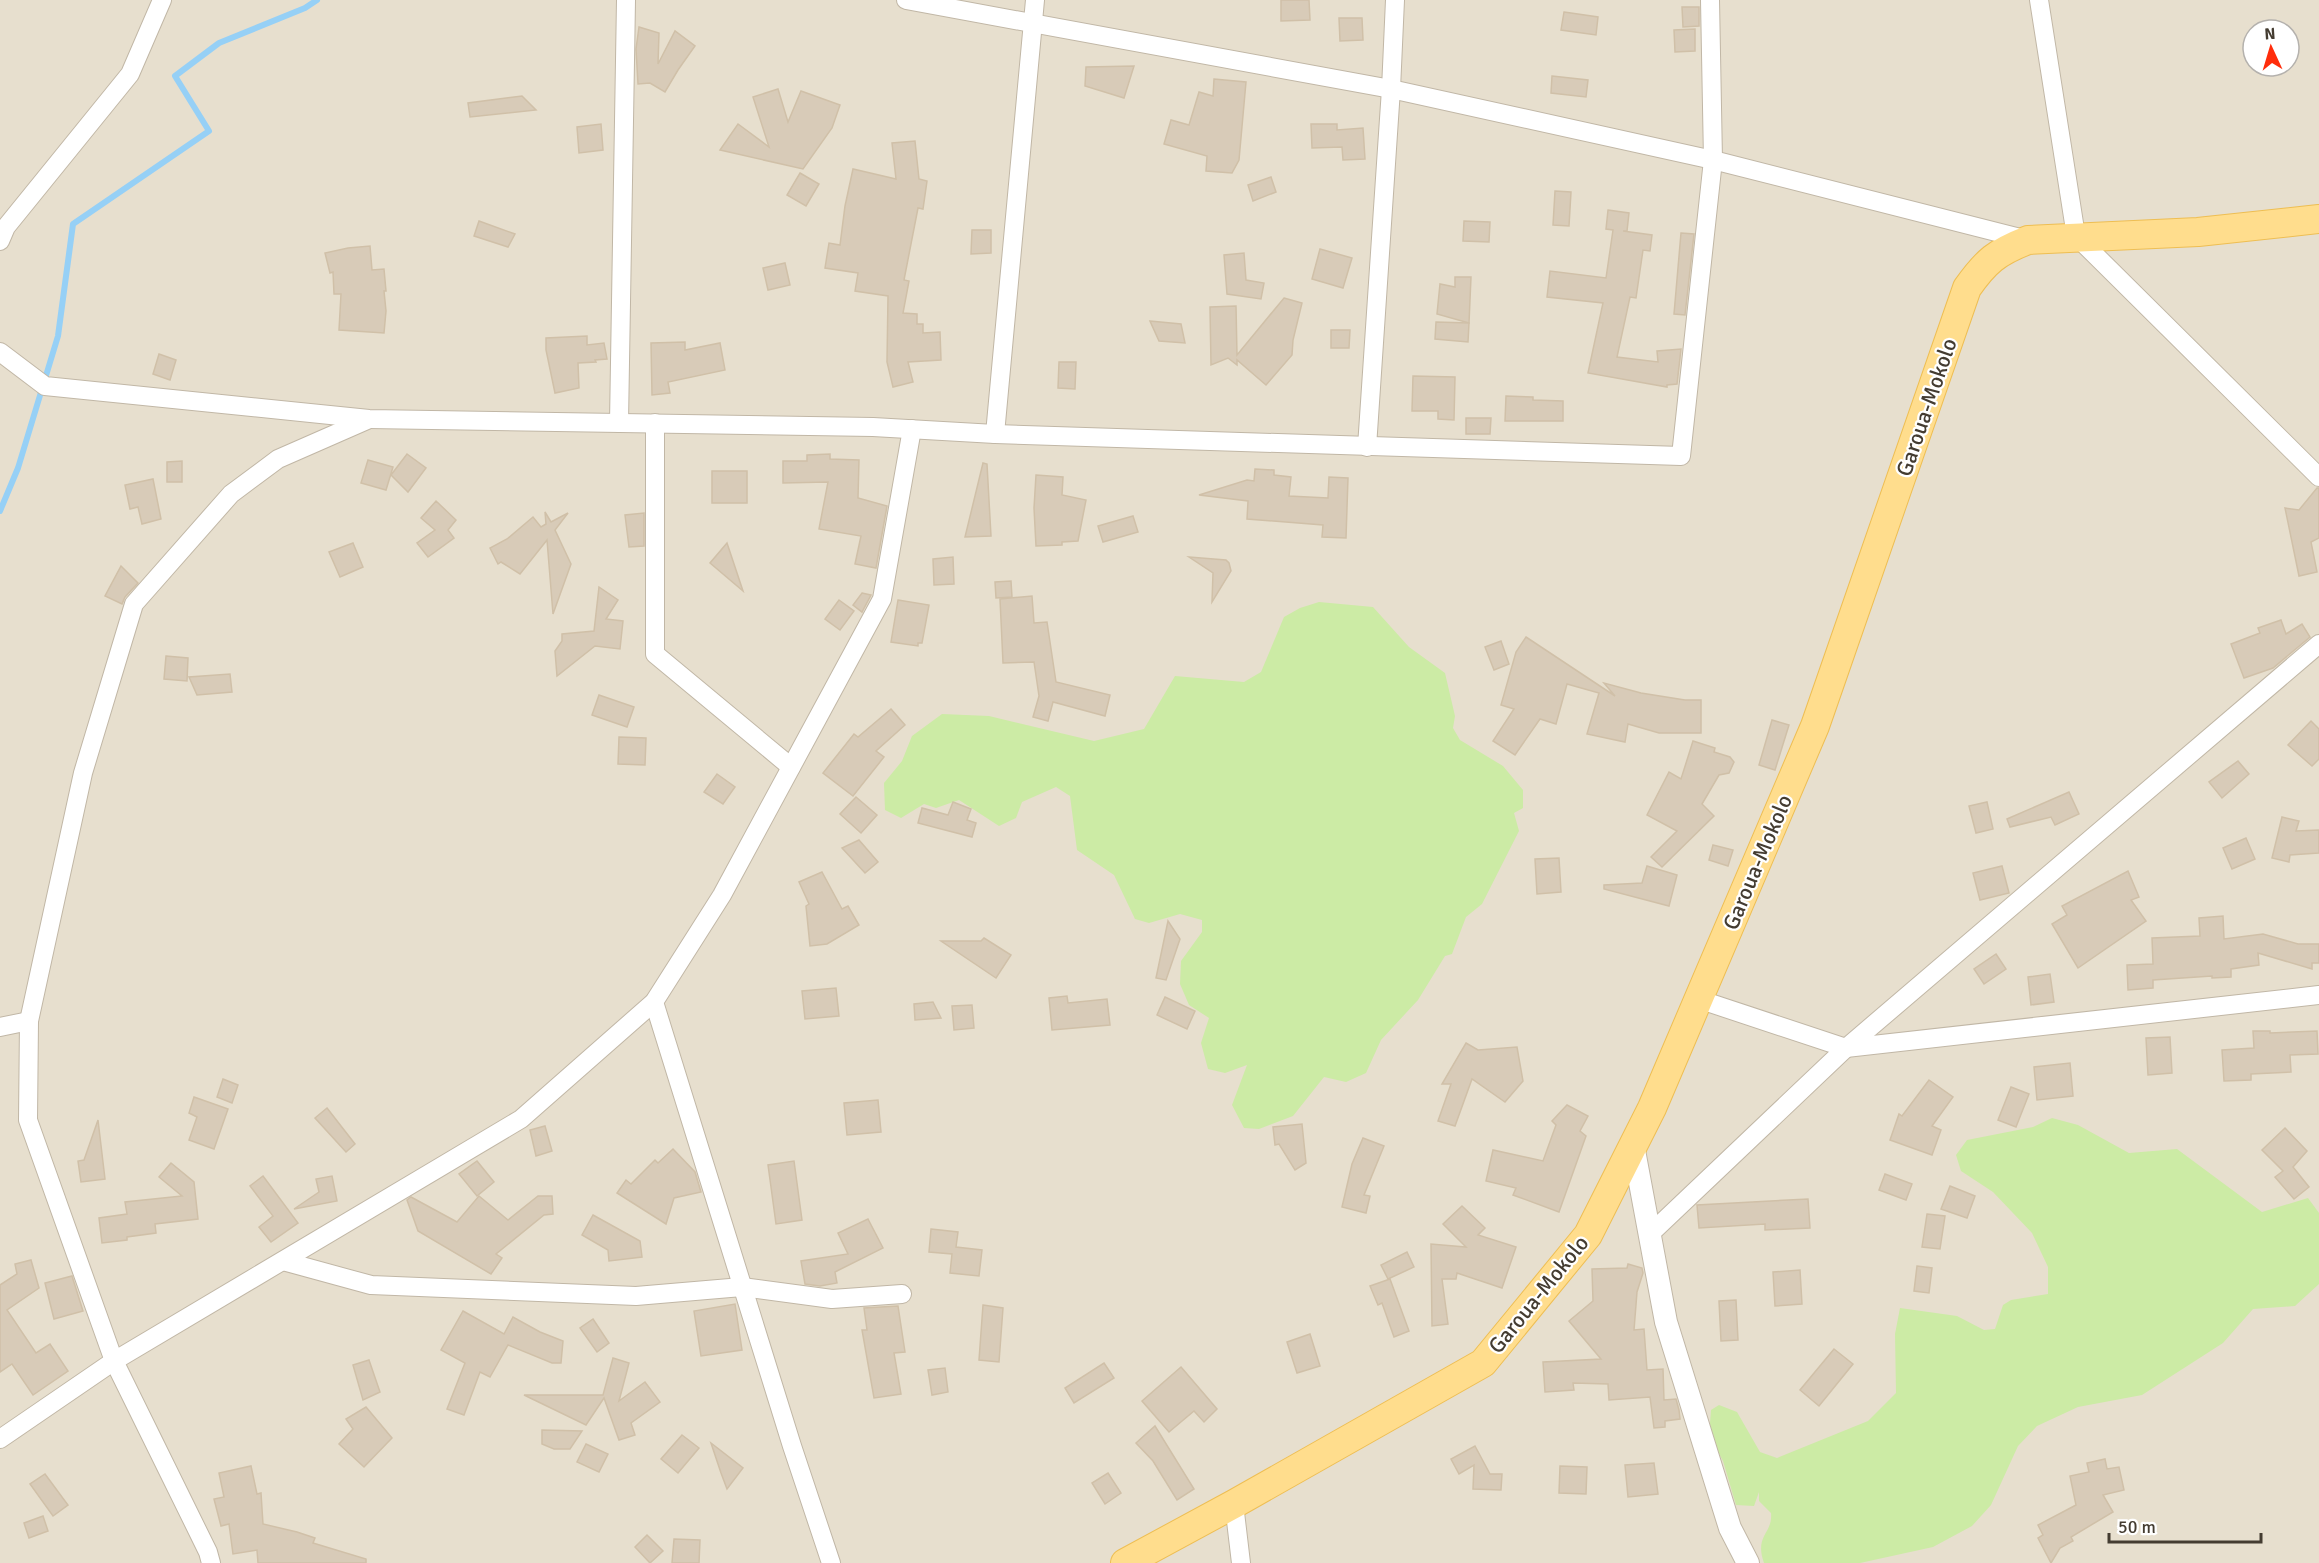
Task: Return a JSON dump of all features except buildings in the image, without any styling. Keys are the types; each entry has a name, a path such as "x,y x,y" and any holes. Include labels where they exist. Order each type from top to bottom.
{"main road":[{"name":"Garoua-Mokolo","path":"1125,1563 1483,1363 1588,1235 1652,1108 1815,726 1967,288 1984,265 2002,250 2028,240 2198,232 2319,219"}],"street":[{"path":"0,241 6,227 130,74 162,0"},
{"path":"619,423 626,0"},
{"path":"906,0 1391,89 1713,160 2028,240"},
{"path":"995,434 1035,0"},
{"path":"1367,447 1395,0"},
{"path":"0,352 45,386 369,419 912,429 995,434 1681,456 1713,160 1710,0"},
{"path":"2039,0 2076,236 2319,477"},
{"path":"212,1563 114,1361 27,1120 29,1021 83,773 134,604 231,494 278,459 369,419"},
{"path":"654,423 655,654 792,767"},
{"path":"0,1439 114,1361 521,1119 654,1002 722,895 882,599 912,429"},
{"path":"1650,1234 1846,1048 2319,644"},
{"path":"1698,999 1846,1048 2319,995"},
{"path":"654,1002 792,1446 831,1563"},
{"path":"0,1027 29,1021"},
{"path":"1633,1145 1666,1322 1730,1528 1748,1563"},
{"path":"284,1261 371,1285 636,1296 742,1287 832,1299 902,1294"},
{"path":"1234,1504 1240,1563"}],"shaded area":[{"path":"0,0 2319,0 2319,1563 0,1563"}],"green space":[{"path":"1319,602 1373,607 1409,647 1445,673 1455,716 1453,728 1460,740 1503,766 1523,790 1523,808 1514,813 1519,831 1482,904 1466,917 1452,954 1445,956 1418,1000 1381,1040 1366,1073 1346,1082 1324,1077 1293,1116 1259,1129 1244,1128 1232,1105 1247,1065 1225,1073 1208,1069 1201,1043 1209,1018 1189,1005 1180,984 1181,961 1202,932 1202,920 1180,914 1149,923 1135,919 1114,875 1077,850 1070,796 1056,787 1022,802 1016,818 999,826 959,800 936,808 924,804 901,818 885,810 884,783 902,761 912,736 942,714 989,716 1094,741 1144,729 1175,676 1244,682 1261,672 1284,617 1300,608"},
{"path":"2052,1118 2078,1125 2129,1153 2177,1149 2262,1212 2308,1198 2319,1213 2319,1284 2295,1306 2253,1309 2223,1343 2142,1395 2078,1407 2037,1426 2018,1446 1991,1505 1972,1526 1933,1547 1860,1563 1764,1563 1761,1546 1771,1520 1771,1513 1759,1501 1759,1492 1754,1506 1736,1505 1723,1461 1709,1436 1711,1410 1719,1405 1737,1412 1760,1452 1777,1458 1868,1421 1896,1393 1895,1334 1900,1308 1957,1316 1984,1330 1995,1329 2003,1305 2011,1300 2048,1294 2048,1267 2032,1233 1993,1192 1961,1171 1956,1155 1967,1140 2033,1127"}],"waterway":[{"path":"0,511 18,468 58,336 73,224 209,131 175,76 219,43 305,8 317,0"}]}
